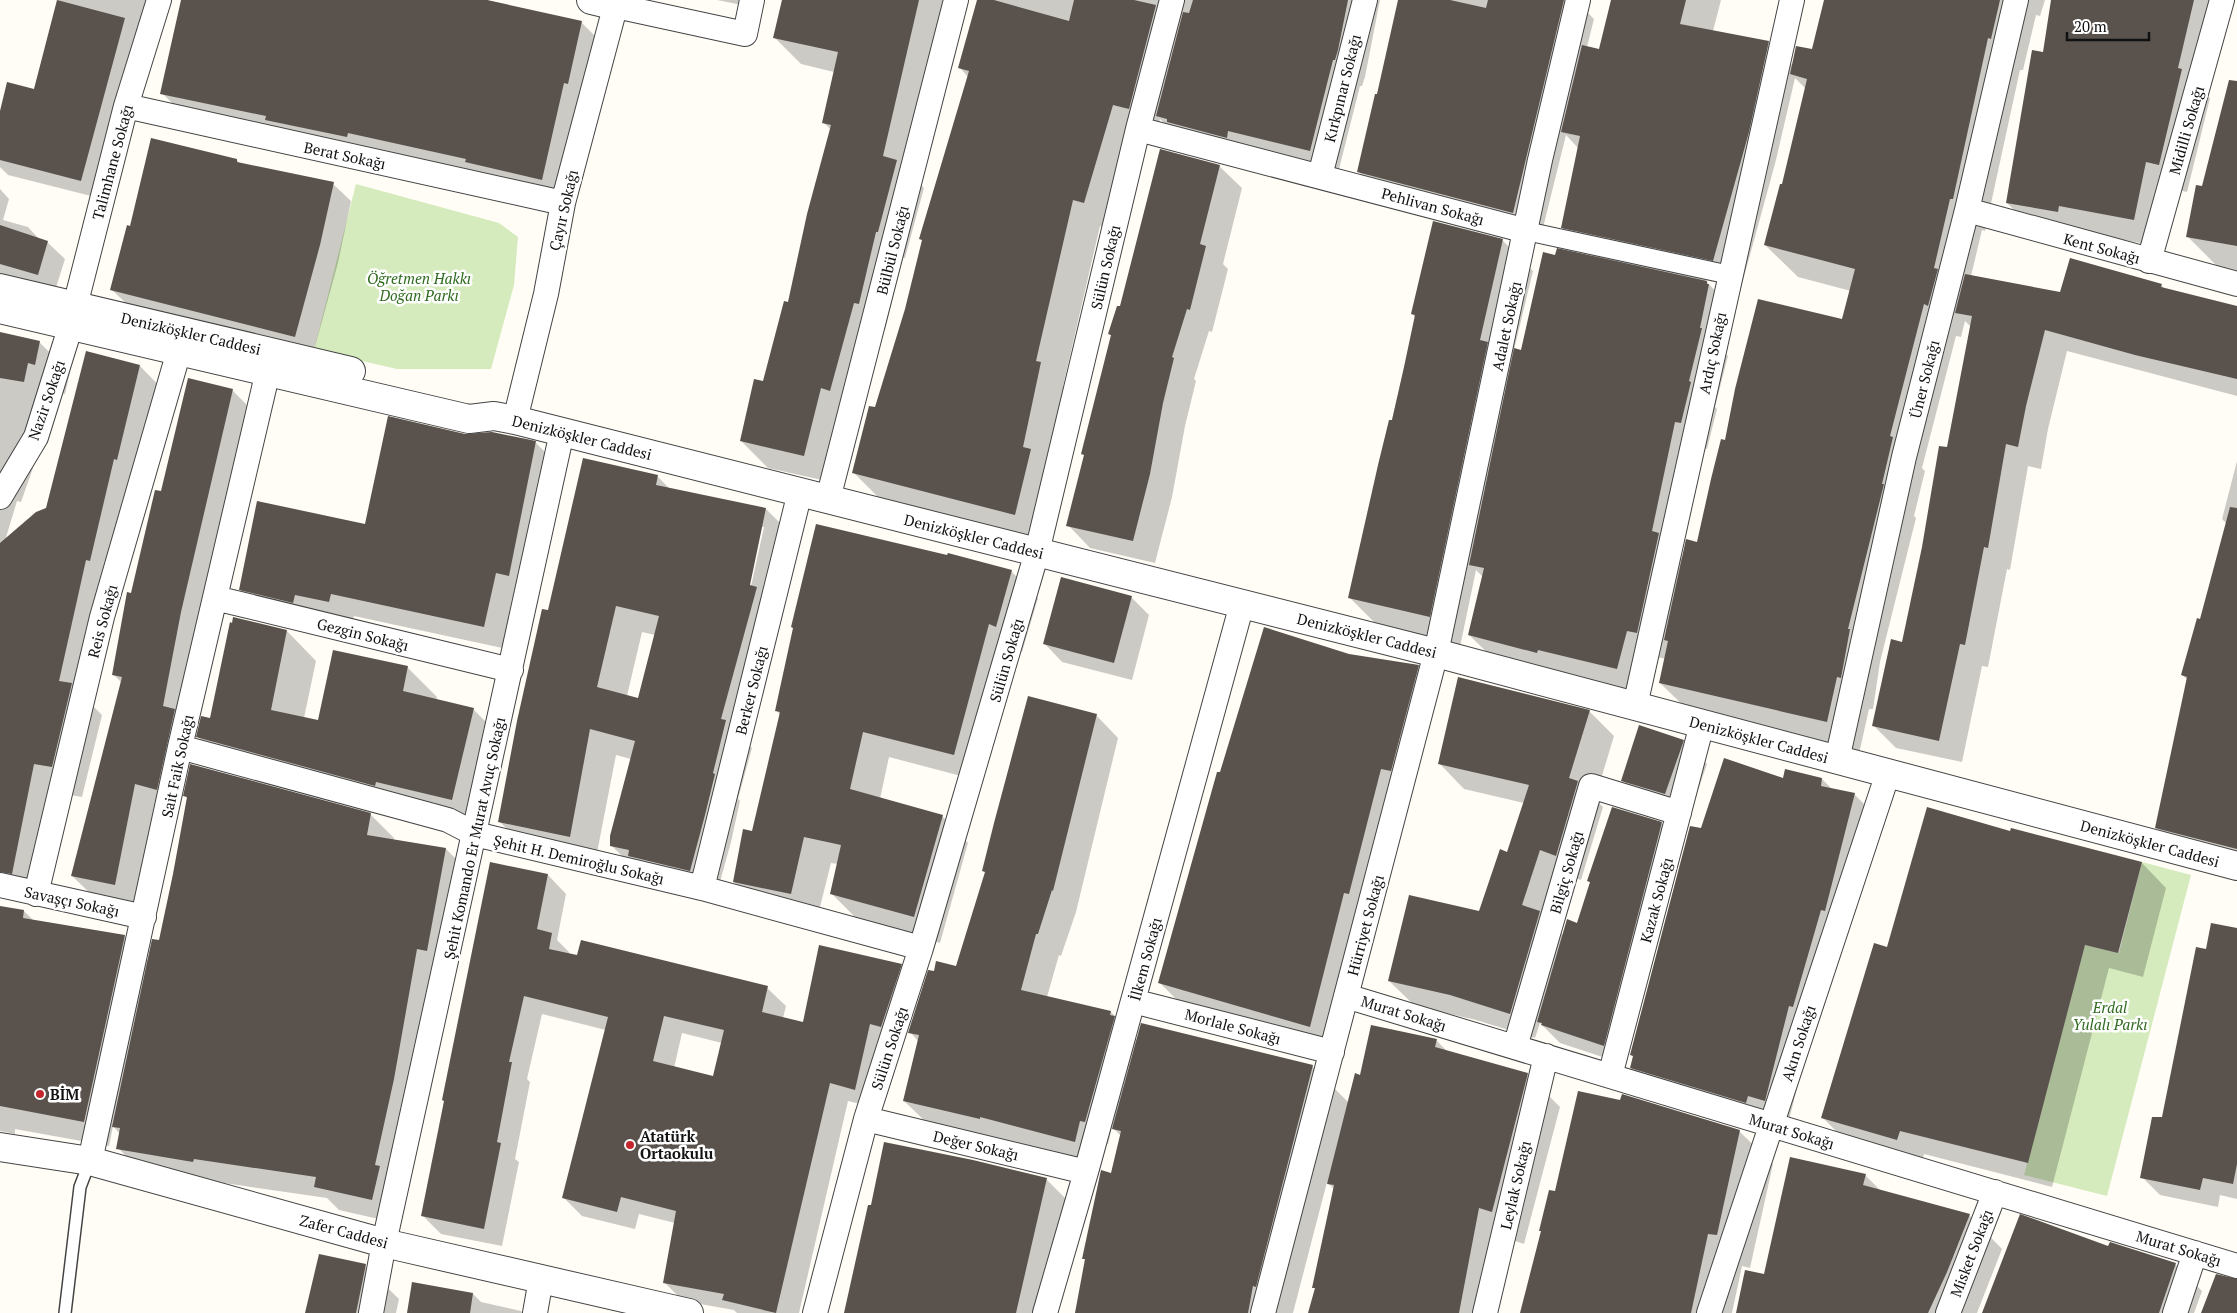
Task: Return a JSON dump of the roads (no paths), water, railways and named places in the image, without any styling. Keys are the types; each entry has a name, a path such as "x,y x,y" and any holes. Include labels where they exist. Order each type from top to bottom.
{"street":[{"name":"Talimhane Sokağı","path":"73,315 126,106 159,0"},
{"path":"608,2 745,34 752,0"},
{"name":"Bülbül Sokağı","path":"828,499 956,0"},
{"name":"Sülün Sokağı","path":"814,1313 866,1119 921,948 1037,552 1138,129 1172,0"},
{"name":"Kırkpınar Sokağı","path":"1320,176 1365,0"},
{"name":"Adalet Sokağı","path":"1436,653 1540,160 1578,0"},
{"name":"Ardıç Sokağı","path":"1635,706 1792,0"},
{"name":"Üner Sokağı","path":"1837,760 1904,457 2016,0"},
{"name":"Midilli Sokağı","path":"2149,261 2222,0"},
{"name":"Çayır Sokağı","path":"504,418 546,294 563,203 608,2"},
{"name":"Berat Sokağı","path":"126,106 563,203"},
{"name":"Pehlivan Sokağı","path":"1138,129 1526,231 1730,275"},
{"name":"Kent Sokağı","path":"1966,210 2237,284"},
{"name":"Denizköşkler Caddesi","path":"0,288 73,315 183,342 270,362 467,399 504,418 1436,653 2237,866"},
{"name":"Denizköşkler Caddesi","path":"0,309 73,315"},
{"name":"Nazir Sokağı","path":"0,498 36,437 73,315"},
{"name":"Reis Sokağı","path":"36,894 102,617 183,342"},
{"name":"Sait Faik Sokağı","path":"90,1161 180,747 270,362"},
{"name":"Şehit Komando Er Murat Avuç Sokağı","path":"371,1313 384,1243 562,432"},
{"name":"Berker Sokağı","path":"702,888 800,492"},
{"name":"Gezgin Sokağı","path":"215,598 511,670"},
{"name":"İlkem Sokağı","path":"1045,1313 1086,1172 1242,604"},
{"name":"Hürriyet Sokağı","path":"1263,1313 1436,653"},
{"name":"Kazak Sokağı","path":"1610,1076 1702,724"},
{"name":"Şehit H. Demiroğlu Sokağı","path":"180,747 448,820 475,834 702,888 921,948"},
{"name":"Akın Sokağı","path":"1709,1313 1888,773"},
{"name":"Bilgiç Sokağı","path":"1516,1047 1591,786 1679,813"},
{"name":"Savaşçı Sokağı","path":"0,885 144,917"},
{"name":"Murat Sokağı","path":"1346,996 2237,1266"},
{"name":"Morlale Sokağı","path":"1133,1001 1332,1052"},
{"name":"Leylak Sokağı","path":"1485,1313 1546,1056"},
{"name":"Değer Sokağı","path":"866,1119 1086,1172"},
{"name":"Zafer Caddesi","path":"0,1148 90,1161 384,1243 689,1313"},
{"name":"Misket Sokağı","path":"1948,1313 1995,1192"},
{"path":"2175,1313 2195,1253"},
{"path":"535,1313 542,1279"}],"lane":[{"path":"65,1313 80,1187 90,1161"}],"place":[{"name":"BİM","path":"40,1094"},
{"name":"Atatürk Ortaokulu","path":"630,1145"}],"park label":[{"name":"Öğretmen Hakkı Doğan Parkı","path":"419,286"},
{"name":"Erdal Yulalı Parkı","path":"2110,1016"}]}
